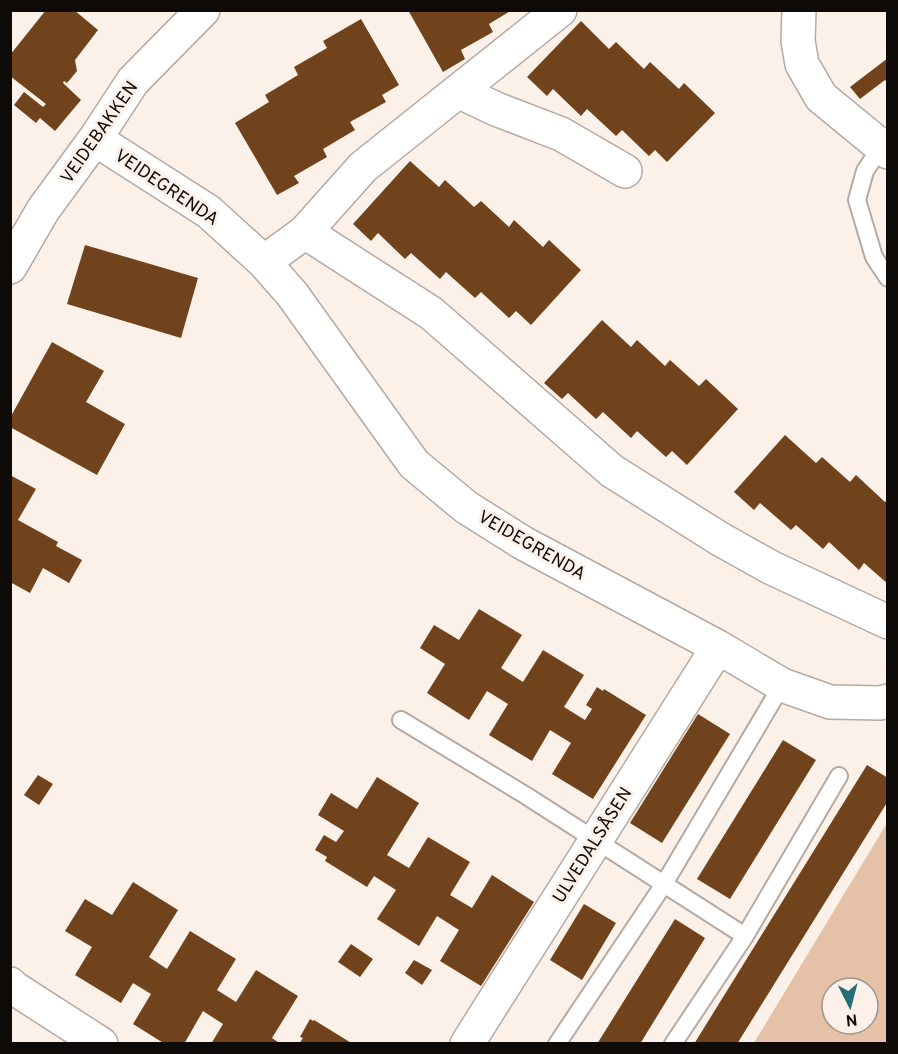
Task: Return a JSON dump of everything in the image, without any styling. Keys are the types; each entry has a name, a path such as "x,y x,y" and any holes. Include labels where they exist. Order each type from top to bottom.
{"street":[{"name":"VEIDEBAKKEN","path":"10,267 43,210 95,139 133,81 203,10"},
{"path":"264,262 305,232 363,167 560,10"},
{"path":"799,10 798,41 802,64 821,97 884,149"},
{"path":"458,91 496,109 561,134 625,171"},
{"name":"VEIDEGRENDA","path":"95,139 209,212 264,262 292,294 414,464 466,507 523,543 718,647 782,685 830,702 880,704 888,701"},
{"path":"305,232 431,313 612,471 720,539 772,568 888,622"},
{"name":"ULVEDALSÅSEN","path":"467,1044 718,647"},
{"path":"12,989 101,1044"}],"lane":[{"path":"884,149 865,171 857,200 874,257 888,278"},
{"path":"557,1044 664,884 782,685"},
{"path":"401,720 525,795 745,936"},
{"path":"673,1044 745,936 839,776"}],"shaded area":[{"path":"887,823 887,1043 754,1043"}],"building":[{"path":"46,10 74,10 98,30 75,60 77,71 67,83 64,81 63,83 81,100 55,131 40,118 36,123 14,105 24,92 43,107 46,104 10,76 10,55"},
{"path":"408,10 512,10 489,24 493,32 461,50 465,59 443,72"},
{"path":"361,19 399,85 382,95 386,102 350,122 355,130 323,149 327,157 294,176 299,183 277,195 235,123 269,102 265,95 298,75 294,67 327,48 323,41"},
{"path":"581,21 609,49 616,42 644,69 650,62 679,89 684,83 715,113 667,162 655,150 649,156 622,130 616,136 587,109 581,116 553,89 547,96 527,77"},
{"path":"888,58 888,83 885,80 860,99 850,87"},
{"path":"410,161 439,187 445,180 474,207 481,201 509,227 514,220 543,247 549,240 581,270 531,325 516,311 509,318 481,292 475,298 446,272 440,279 411,253 405,259 378,233 371,241 353,224"},
{"path":"85,245 198,278 181,338 67,304"},
{"path":"602,320 631,347 637,340 665,366 670,360 699,386 706,379 738,409 687,465 672,451 666,457 637,431 631,438 603,412 596,419 568,393 562,399 544,383"},
{"path":"52,342 104,371 86,402 125,424 97,475 10,427 10,418"},
{"path":"785,435 816,463 822,457 850,482 856,475 885,502 888,500 888,584 864,563 859,570 829,542 823,549 796,525 791,530 760,503 754,510 734,492"},
{"path":"10,475 36,489 18,520 58,542 56,546 82,560 69,583 43,568 30,593 10,582"},
{"path":"479,609 522,635 501,668 523,682 543,650 584,675 564,707 585,720 592,709 586,705 597,687 646,715 593,799 552,774 571,743 550,730 532,761 489,735 508,704 487,691 469,720 427,693 445,664 420,648 434,625 459,640"},
{"path":"698,714 730,734 662,843 630,823"},
{"path":"783,740 816,760 730,899 697,879"},
{"path":"867,765 888,778 888,801 737,1044 694,1044"},
{"path":"38,775 53,784 39,805 24,795"},
{"path":"377,777 419,803 387,855 409,868 428,837 470,862 450,895 472,908 492,875 534,902 481,986 440,961 459,930 437,916 419,946 377,919 396,890 374,876 367,887 325,861 327,857 315,850 324,835 336,842 344,831 318,815 331,793 357,809"},
{"path":"133,882 178,910 149,957 167,969 190,931 236,959 217,990 236,1002 256,970 298,996 272,1038 281,1044 211,1044 223,1024 203,1011 184,1044 165,1044 133,1024 151,994 133,983 121,1003 75,975 92,947 65,931 85,899 112,915"},
{"path":"584,904 616,923 582,980 550,960"},
{"path":"675,919 705,938 640,1044 597,1044"},
{"path":"351,944 373,959 360,977 338,962"},
{"path":"414,960 432,970 422,985 405,973"},
{"path":"310,1019 353,1044 299,1044 303,1038 300,1037"}]}
